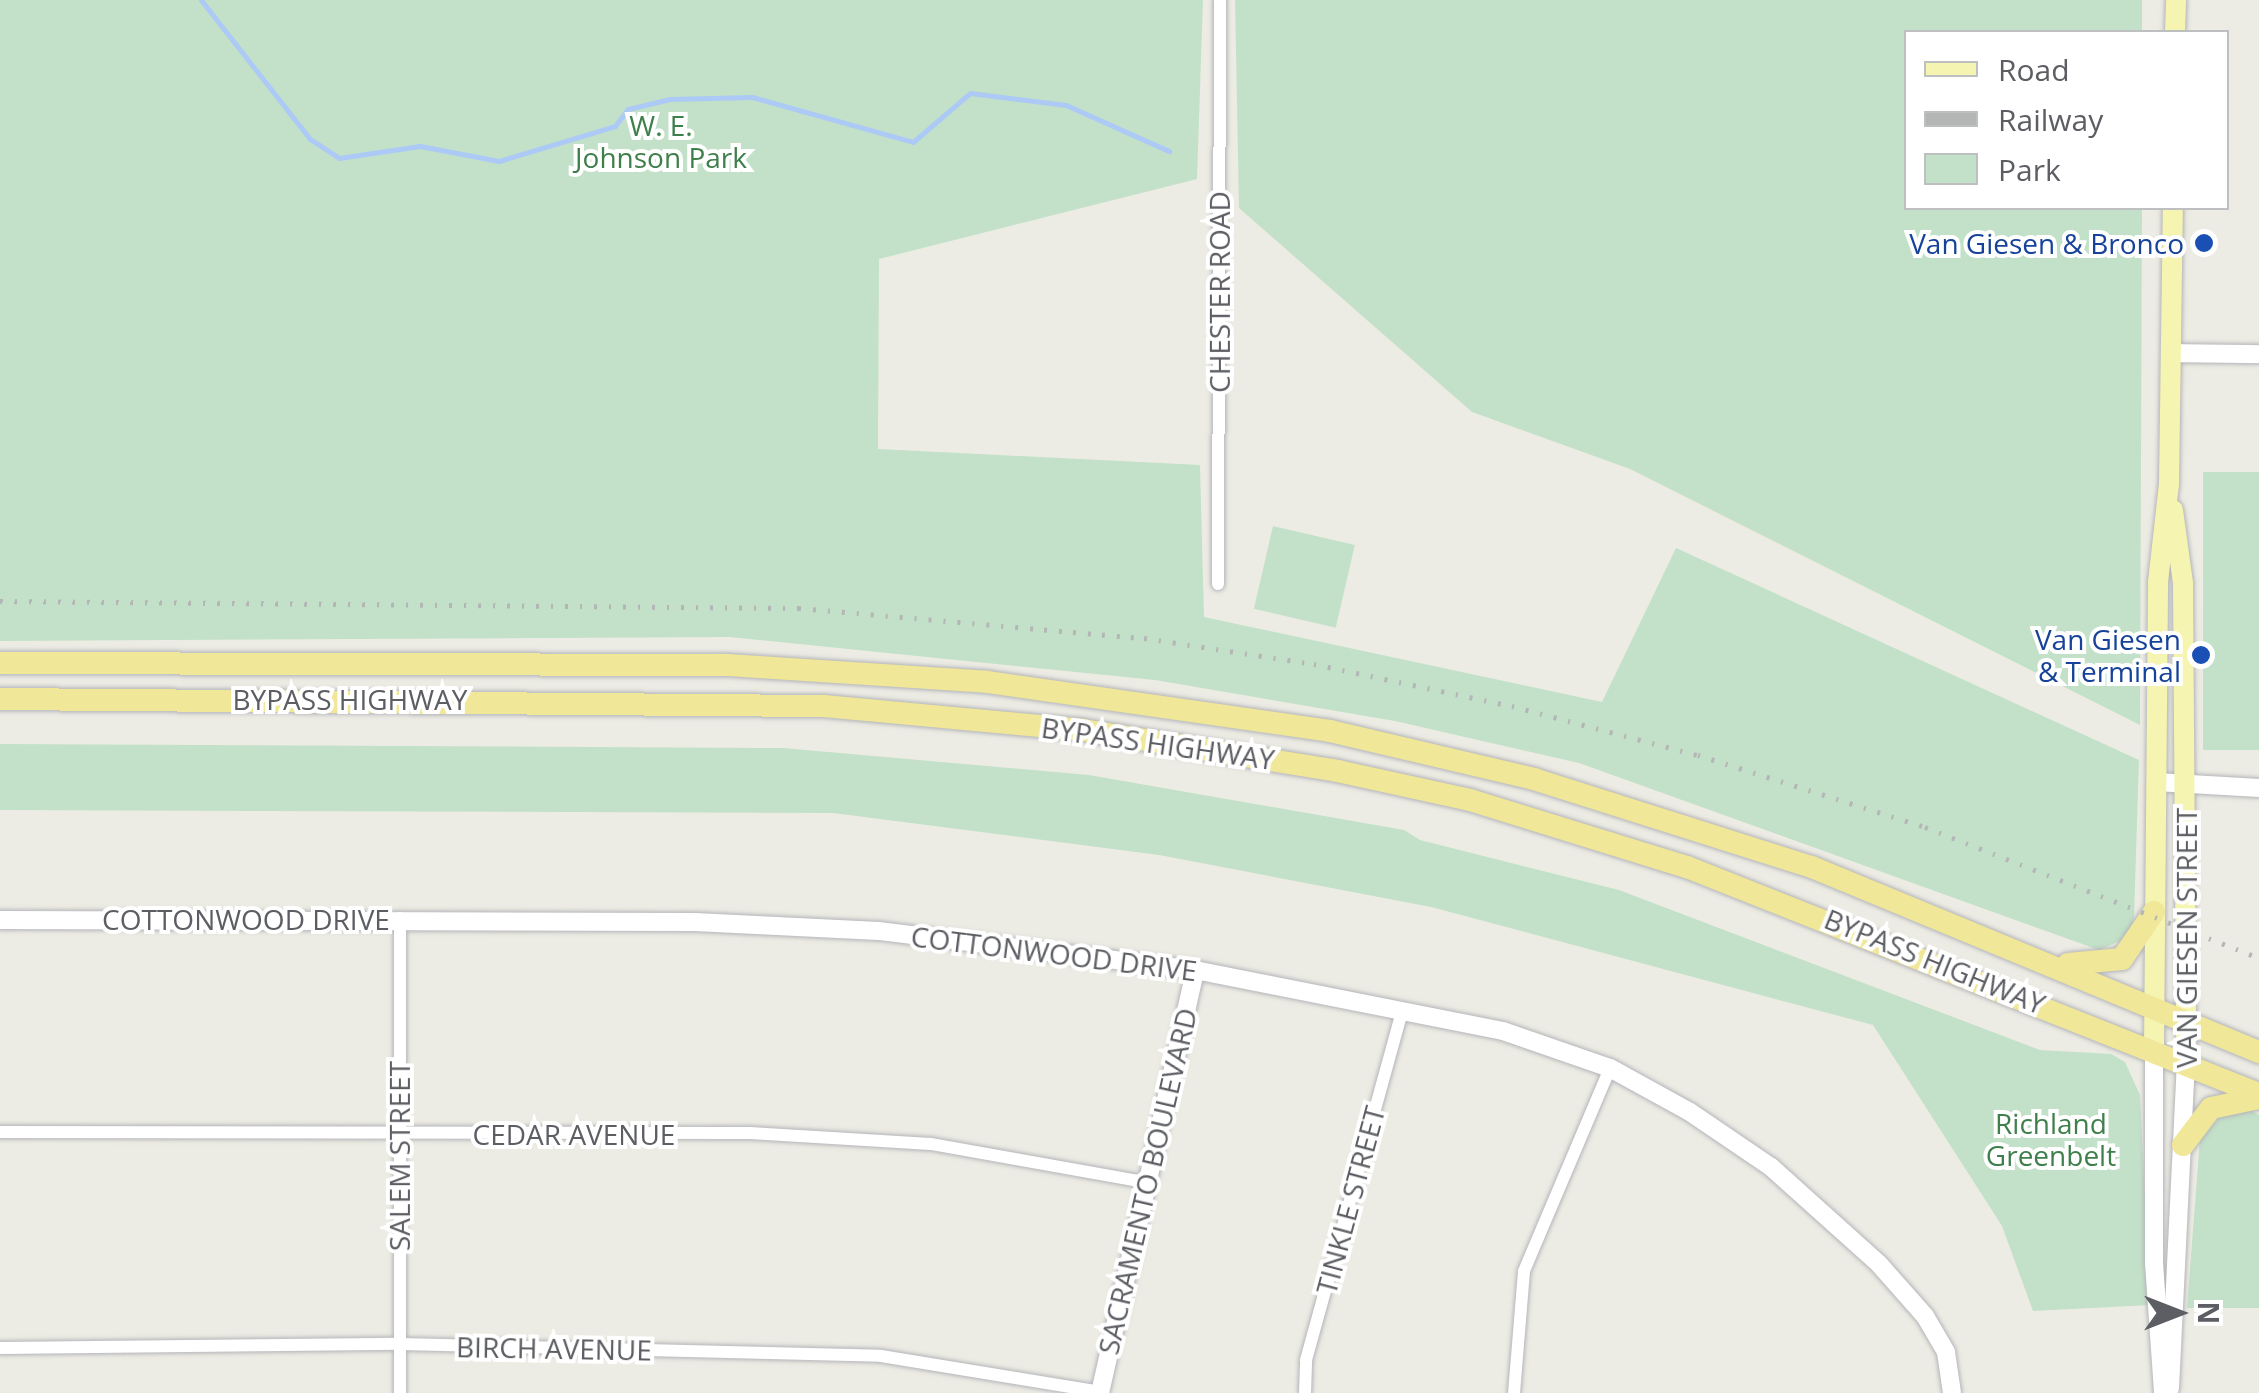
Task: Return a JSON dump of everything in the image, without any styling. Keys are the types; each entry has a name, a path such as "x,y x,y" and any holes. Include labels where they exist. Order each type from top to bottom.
{"highway":[{"name":"BYPASS HIGHWAY","path":"0,663 745,666 987,682 1222,713 1439,754 1630,807 1845,879 2056,963 2259,1052"},
{"name":"BYPASS HIGHWAY","path":"0,699 763,703 999,720 1165,741 1404,784 1620,844 1893,944 2186,1062 2259,1096"},
{"path":"2056,963 2122,958 2154,912"},
{"path":"2184,1145 2212,1108 2259,1096"}],"main road":[{"path":"2175,30 2176,0"},
{"name":"VAN GIESEN STREET","path":"2154,1049 2158,582 2169,484 2173,210"},
{"name":"VAN GIESEN STREET","path":"2169,484 2184,583 2186,1062"}],"street":[{"name":"CHESTER ROAD","path":"1218,584 1220,0"},
{"path":"2171,353 2259,354"},
{"path":"2156,782 2259,788"},
{"name":"COTTONWOOD DRIVE","path":"0,920 400,918 879,931 1195,970 1503,1031 1610,1068 1690,1112 1772,1167 1879,1264 1925,1316 1946,1352 1952,1393"},
{"name":"SALEM STREET","path":"400,918 400,1393"},
{"name":"SACRAMENTO BOULEVARD","path":"1102,1393 1145,1182 1195,970"},
{"name":"TINKLE STREET","path":"1305,1393 1306,1360 1403,1009"},
{"name":"VAN GIESEN STREET","path":"2154,1049 2154,1243 2166,1393"},
{"name":"VAN GIESEN STREET","path":"2166,1393 2184,1145 2186,1062"},
{"path":"1514,1393 1524,1271 1610,1068"},
{"name":"CEDAR AVENUE","path":"0,1132 750,1133 931,1144 1145,1182"},
{"name":"BIRCH AVENUE","path":"0,1348 401,1344 882,1356 1102,1393"}],"green space":[{"name":"W. E. Johnson Park","path":"0,0 1203,0 1197,179 879,259 878,449 1200,465 1204,617 1602,702 1676,548 2139,760 2134,918 2127,938 2099,950 1579,763 1395,721 1155,680 729,637 0,641"},
{"path":"1235,0 2142,0 2142,30 1904,30 1904,210 2142,210 2140,725 1630,469 1472,412 1239,208"},
{"path":"2203,472 2259,472 2259,750 2203,750"},
{"path":"1273,526 1355,545 1336,628 1254,609"},
{"name":"Richland Greenbelt","path":"0,744 783,748 1089,775 1404,830 1420,840 1619,890 2040,1050 2111,1054 2125,1062 2140,1095 2150,1305 2033,1311 2002,1226 1873,1025 1431,907 1159,855 833,813 0,810"},
{"path":"2250,1110 2259,1115 2259,1308 2187,1308 2200,1139 2219,1118"}],"waterway":[{"path":"201,0 310,139 339,158 420,146 499,161 615,126 628,109 670,99 752,97 913,142 970,93 1066,105 1169,151"}],"railway":[{"path":"0,601 799,608 1144,638 1314,664 1512,706 1698,755 1925,827 2259,958"}],"place":[{"name":"Van Giesen & Bronco","path":"2204,243"},
{"name":"Van Giesen & Terminal","path":"2201,655"}]}
